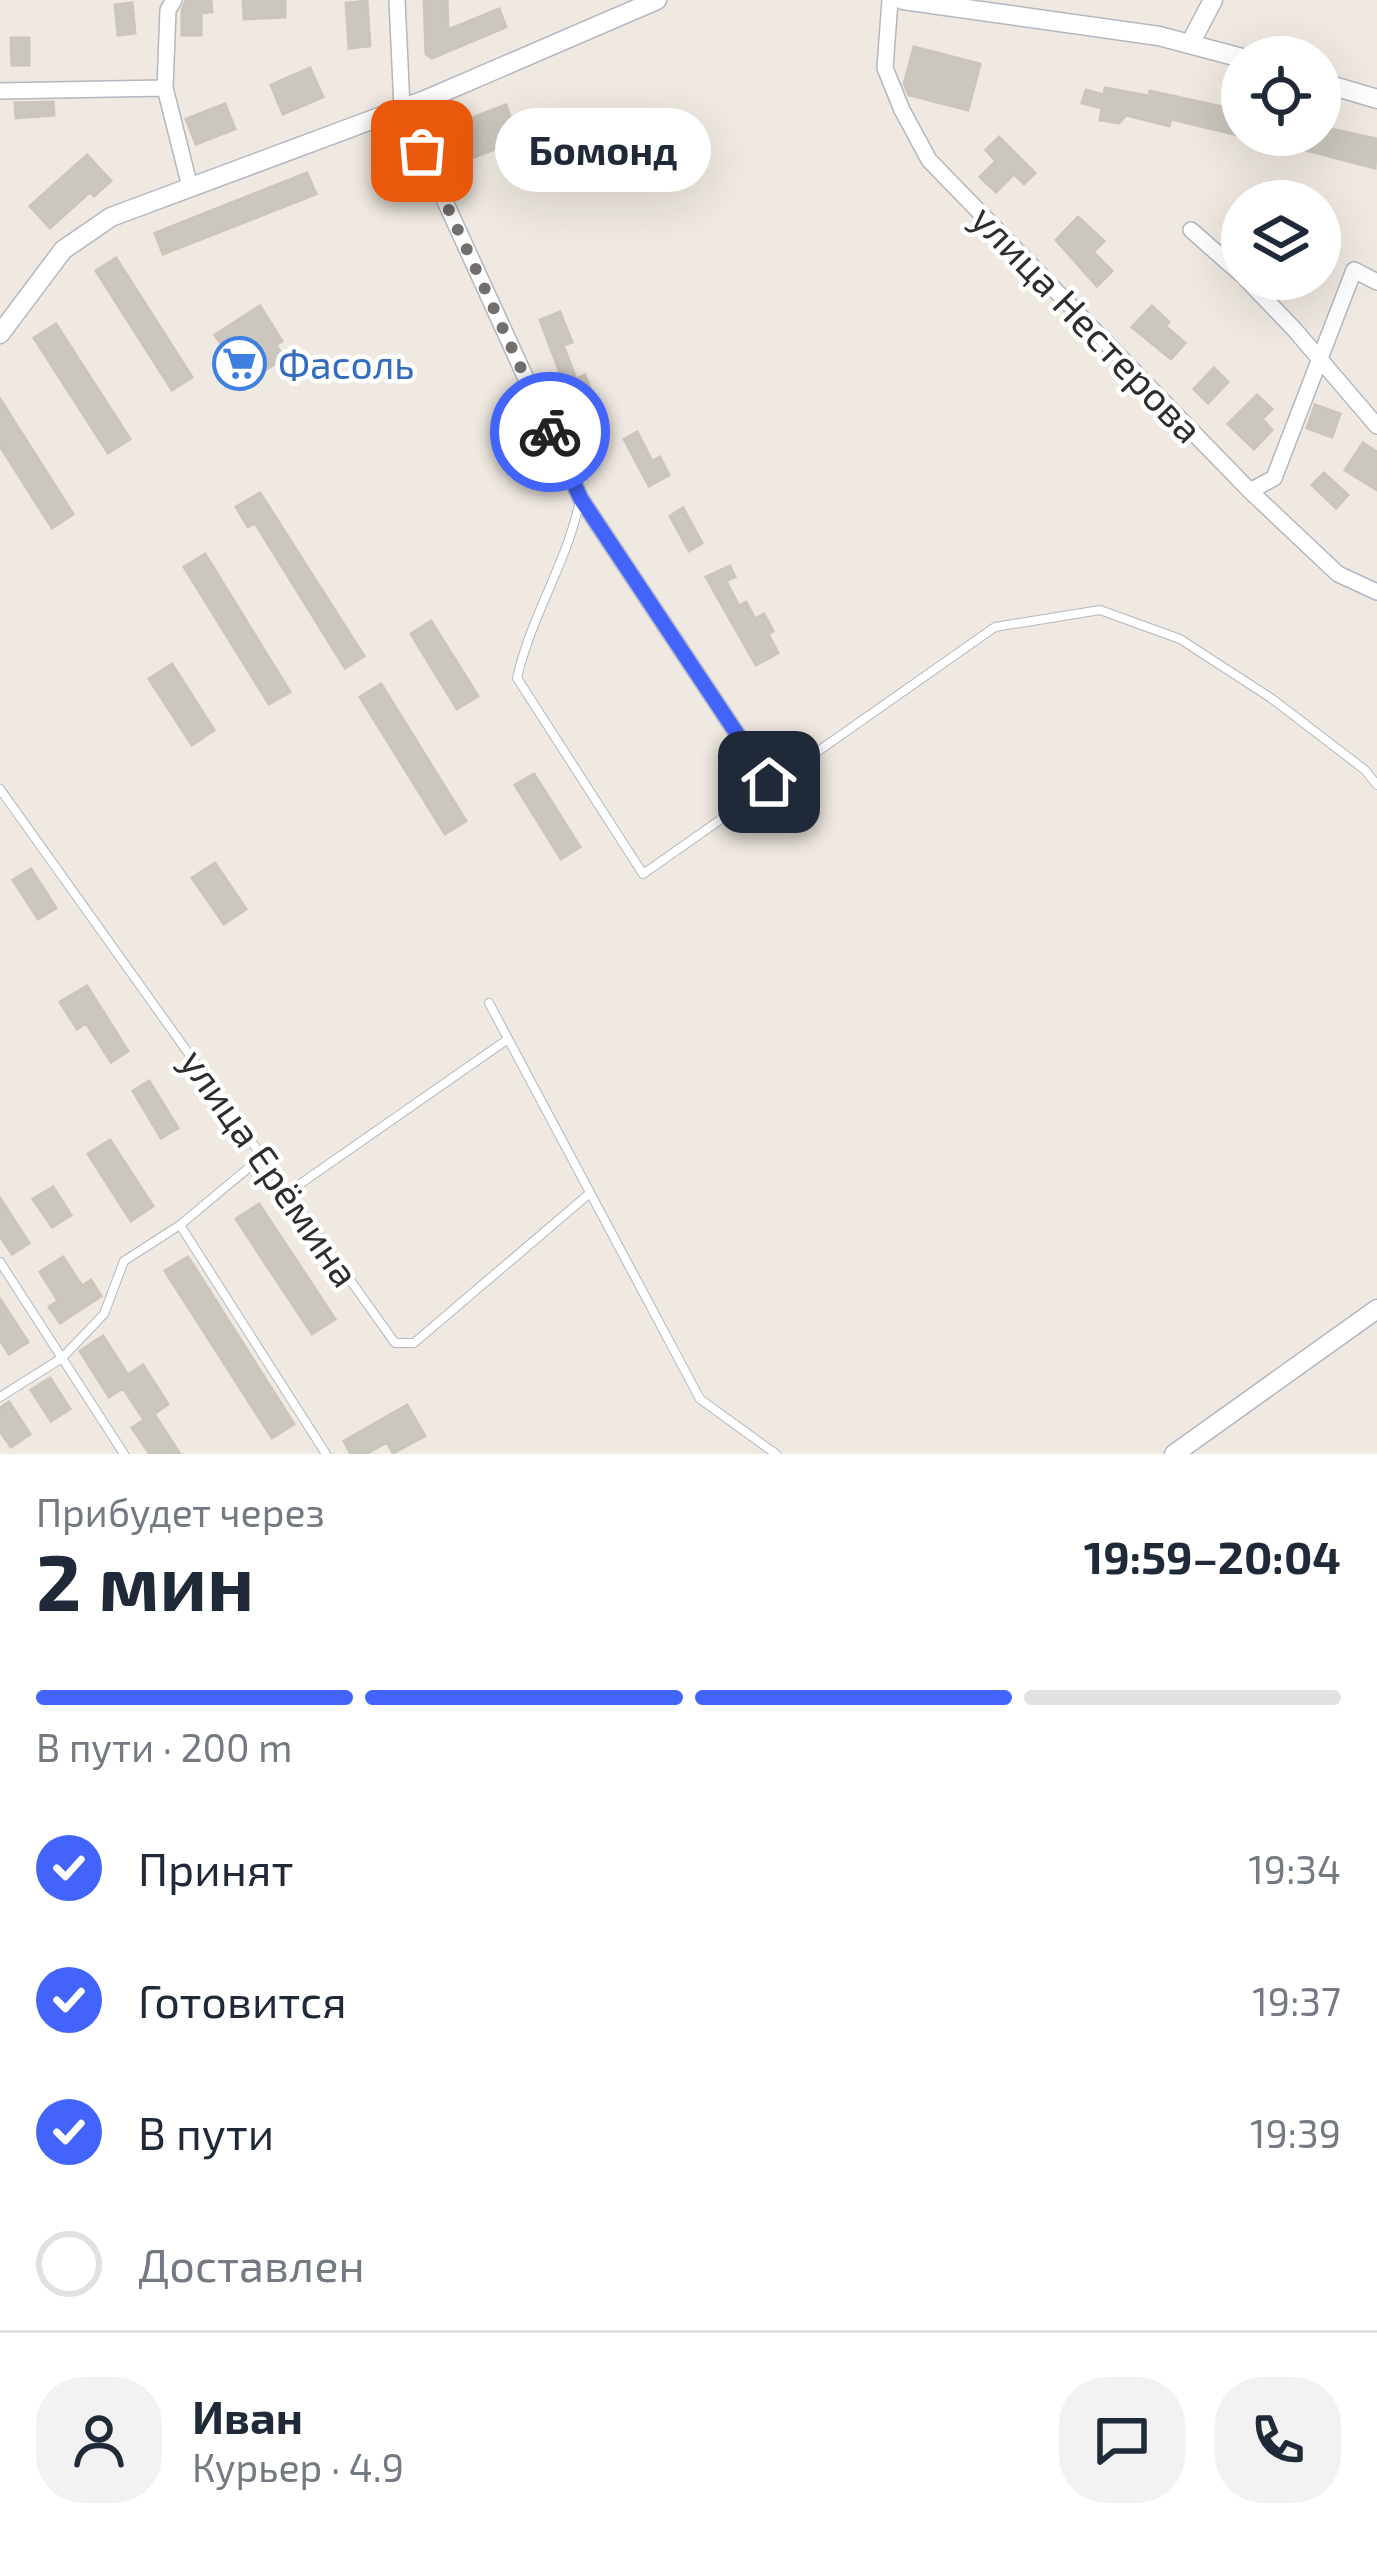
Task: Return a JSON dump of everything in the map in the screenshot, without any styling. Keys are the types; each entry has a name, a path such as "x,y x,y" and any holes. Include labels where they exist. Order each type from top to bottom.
{"street":[{"path":"174,0 168,10 164,88 190,187"},
{"path":"398,0 402,107 581,499 769,782"},
{"path":"0,334 63,250 111,217 402,107 657,0"},
{"name":"улица Нестерова","path":"890,0 885,68 929,160 1250,491 1338,574 1377,592"},
{"path":"903,0 1191,42 1221,51"},
{"path":"1191,42 1213,0"},
{"path":"0,91 164,88"},
{"path":"1341,88 1377,99"},
{"path":"1191,230 1221,257"},
{"path":"1250,491 1274,478 1354,270 1377,282"},
{"path":"1265,300 1377,426"},
{"path":"1174,1454 1377,1309"}],"lane":[{"path":"581,499 571,542 524,645 517,678 643,874 995,627 1100,610 1180,639 1271,698 1365,770 1377,785"},
{"name":"улица Ерёмина","path":"0,789 395,1343 414,1343 590,1193"},
{"path":"489,1003 700,1400 776,1454"},
{"path":"290,1191 508,1039"},
{"path":"0,1397 62,1358 104,1314 124,1262 180,1225 264,1155"},
{"path":"180,1225 326,1454"},
{"path":"0,1262 124,1454"}],"building":[{"path":"186,0 211,0 212,12 201,13 201,35 182,35"},
{"path":"243,0 285,0 285,17 244,19"},
{"path":"424,0 447,0 448,30 499,9 506,27 432,58 426,54"},
{"path":"367,1 370,46 349,48 346,3"},
{"path":"132,3 135,33 118,35 115,5"},
{"path":"11,38 29,38 29,65 12,65"},
{"path":"914,47 980,64 968,110 909,95 904,84"},
{"path":"310,68 323,97 283,114 271,85"},
{"path":"1105,88 1149,96 1150,91 1221,107 1221,131 1171,119 1169,126 1126,115 1119,123 1100,120 1102,108 1082,103 1086,90 1104,95"},
{"path":"53,102 54,115 16,118 15,103"},
{"path":"225,104 235,129 196,144 186,119"},
{"path":"506,105 511,120 503,123 511,143 474,157 461,122"},
{"path":"1341,131 1377,139 1375,168 1329,156 1341,156"},
{"path":"999,137 1035,173 1024,184 1014,174 996,192 980,177 996,161 986,150"},
{"path":"87,155 111,181 94,196 90,192 50,228 30,206"},
{"path":"307,173 316,194 163,254 155,233"},
{"path":"1078,217 1104,241 1093,252 1112,271 1097,286 1056,240"},
{"path":"116,258 192,377 172,390 96,271"},
{"path":"260,306 282,341 276,345 284,358 246,382 215,335"},
{"path":"1152,306 1169,322 1165,326 1185,343 1171,359 1132,327"},
{"path":"560,312 572,342 563,345 576,379 585,375 605,428 584,436 540,320"},
{"path":"56,324 130,439 108,453 34,338"},
{"path":"1214,368 1228,382 1208,403 1194,389"},
{"path":"1257,395 1272,409 1262,419 1272,430 1254,449 1228,424"},
{"path":"0,399 73,514 52,528 0,446"},
{"path":"1315,405 1340,414 1332,437 1307,428"},
{"path":"637,432 652,461 660,457 669,475 649,486 624,439"},
{"path":"1363,443 1377,452 1377,490 1345,470"},
{"path":"1324,473 1348,495 1336,508 1312,485"},
{"path":"260,493 364,656 345,668 255,523 248,527 236,507"},
{"path":"683,508 702,543 689,551 670,516"},
{"path":"205,554 290,692 269,704 184,567"},
{"path":"730,566 735,577 726,581 739,606 746,602 755,619 764,614 773,631 768,634 778,653 756,665 706,577"},
{"path":"431,621 478,696 457,709 411,634"},
{"path":"172,664 214,730 192,745 149,679"},
{"path":"381,684 466,821 445,834 360,697"},
{"path":"534,774 580,847 561,859 515,785"},
{"path":"215,863 246,909 224,924 192,878"},
{"path":"31,869 56,908 38,919 13,880"},
{"path":"87,986 128,1051 111,1062 86,1023 77,1029 60,1002"},
{"path":"149,1081 178,1128 161,1138 133,1091"},
{"path":"110,1140 153,1206 131,1221 88,1154"},
{"path":"53,1187 71,1215 52,1227 33,1199"},
{"path":"0,1198 29,1243 12,1254 0,1236"},
{"path":"259,1204 335,1319 312,1334 236,1219"},
{"path":"63,1257 82,1286 91,1280 101,1296 60,1323 49,1307 58,1301 40,1272"},
{"path":"188,1257 294,1424 272,1438 165,1271"},
{"path":"0,1299 28,1342 9,1354 0,1340"},
{"path":"103,1336 128,1375 143,1365 168,1404 154,1414 180,1454 150,1454 132,1428 144,1420 123,1388 109,1397 80,1351"},
{"path":"50,1378 70,1409 51,1421 31,1390"},
{"path":"9,1402 30,1434 11,1447 0,1431 0,1408"},
{"path":"407,1405 425,1436 393,1453 387,1442 366,1454 351,1454 344,1441"}],"way so far":[{"path":"422,151 550,432"}],"place":[{"name":"Бомонд","path":"422,151"},
{"name":"Фасоль","path":"239,363"}],"route":[{"path":"550,432 581,499 769,782"}]}
